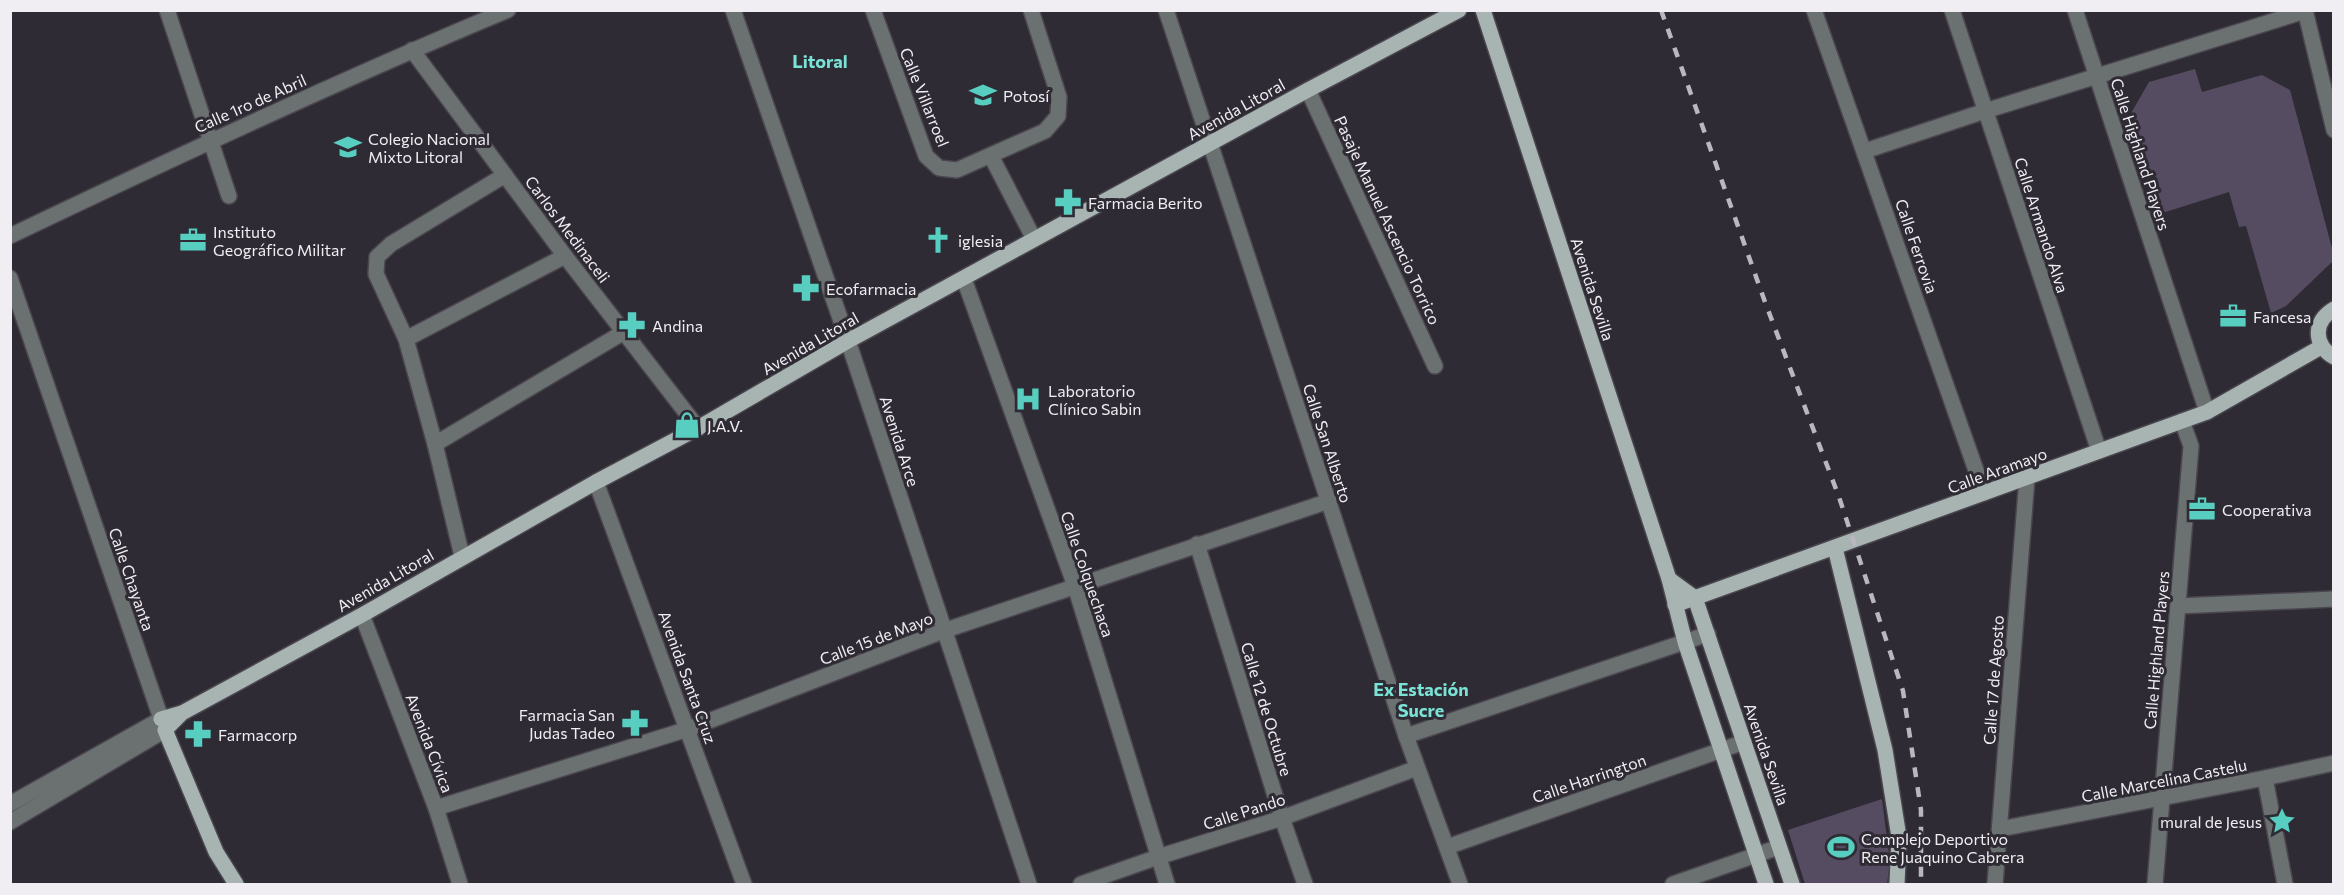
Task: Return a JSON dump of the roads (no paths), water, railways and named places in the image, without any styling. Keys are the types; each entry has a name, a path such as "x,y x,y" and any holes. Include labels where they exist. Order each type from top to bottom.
{"main road":[{"name":"Avenida Litoral","path":"163,724 362,615 462,556 596,482 699,428 848,341 1459,10"},
{"name":"Avenida Sevilla","path":"1483,10 1669,579 1685,642 1720,751 1766,885"},
{"path":"2334,309 2325,314 2318,330 2321,346 2334,357"},
{"name":"Calle Aramayo","path":"1675,605 2207,412 2321,346"},
{"path":"1835,548 1885,750 1899,837 1897,885"},
{"path":"1669,579 1695,598"},
{"name":"Avenida Sevilla","path":"1695,598 1792,885"},
{"name":"Calle Chayanta","path":"163,724 216,852 236,885"}],"street":[{"path":"167,10 229,196"},
{"name":"Calle 1ro de Abril","path":"10,236 211,140 412,50 508,10"},
{"name":"Avenida Arce","path":"733,10 848,341 1029,885"},
{"name":"Calle Villarroel","path":"873,10 926,156 939,168 957,170 1045,131 1058,116 1059,97 1031,10"},
{"name":"Calle San Alberto","path":"1166,10 1406,736 1460,885"},
{"name":"Calle Ferrovia","path":"1814,10 1866,151 1984,493"},
{"name":"Calle Armando Alva","path":"1952,10 2098,452"},
{"name":"Calle Highland Players","path":"2075,10 2207,412"},
{"path":"1866,151 1985,111 2305,11 2334,130"},
{"name":"Carlos Medinaceli","path":"412,50 565,256 699,428"},
{"name":"Pasaje Manuel Ascencio Torrico","path":"1308,90 1435,366"},
{"path":"991,156 1034,239"},
{"path":"462,556 435,444 406,339 376,274 376,257 391,244 505,176"},
{"path":"406,339 565,256"},
{"name":"Calle Chayanta","path":"10,278 163,724"},
{"name":"Calle Colquechaca","path":"964,279 1075,586 1167,885"},
{"path":"435,444 624,332"},
{"name":"Calle Highland Players","path":"2156,885 2161,799 2191,446 2182,421"},
{"name":"Calle 17 de Agosto","path":"1995,885 2027,478"},
{"name":"Avenida Santa Cruz","path":"596,482 744,885"},
{"name":"Calle 15 de Mayo","path":"436,808 688,729 943,631 1329,501"},
{"name":"Calle 12 de Octubre","path":"1197,544 1305,885"},
{"path":"2178,606 2334,599"},
{"name":"Avenida Cívica","path":"362,615 436,808 460,885"},
{"path":"1406,736 1708,634"},
{"name":"Avenida Litoral","path":"10,804 163,724"},
{"name":"Avenida Litoral","path":"10,822 163,724"},
{"name":"Calle Harrington","path":"1446,848 1744,742"},
{"name":"Calle Marcelina Castelu","path":"2000,829 2334,763"},
{"name":"Calle Pando","path":"1081,885 1158,857 1282,818 1417,768"},
{"path":"2265,778 2285,885"},
{"path":"1673,885 1779,847"}],"railway":[{"path":"1661,10 1765,302 1839,497 1903,691 1921,810 1921,884"}],"place":[{"name":"Potosí","path":"983,95"},
{"name":"Colegio Nacional Mixto Litoral","path":"348,147"},
{"name":"Farmacia Berito","path":"1068,202"},
{"name":"Instituto Geográfico Militar","path":"193,240"},
{"name":"iglesia","path":"938,240"},
{"name":"Ecofarmacia","path":"806,288"},
{"name":"Fancesa","path":"2233,316"},
{"name":"Andina","path":"632,325"},
{"name":"Laboratorio Clínico Sabin","path":"1028,399"},
{"name":"J.A.V.","path":"687,425"},
{"name":"Cooperativa","path":"2202,509"},
{"name":"Farmacia San Judas Tadeo","path":"635,723"},
{"name":"Farmacorp","path":"198,734"},
{"name":"mural de Jesus","path":"2282,821"},
{"name":"Complejo Deportivo Rene Juaquino Cabrera","path":"1841,847"}],"district":[{"name":"Litoral","path":"820,61"},
{"name":"Ex Estación Sucre","path":"1421,699"}]}
